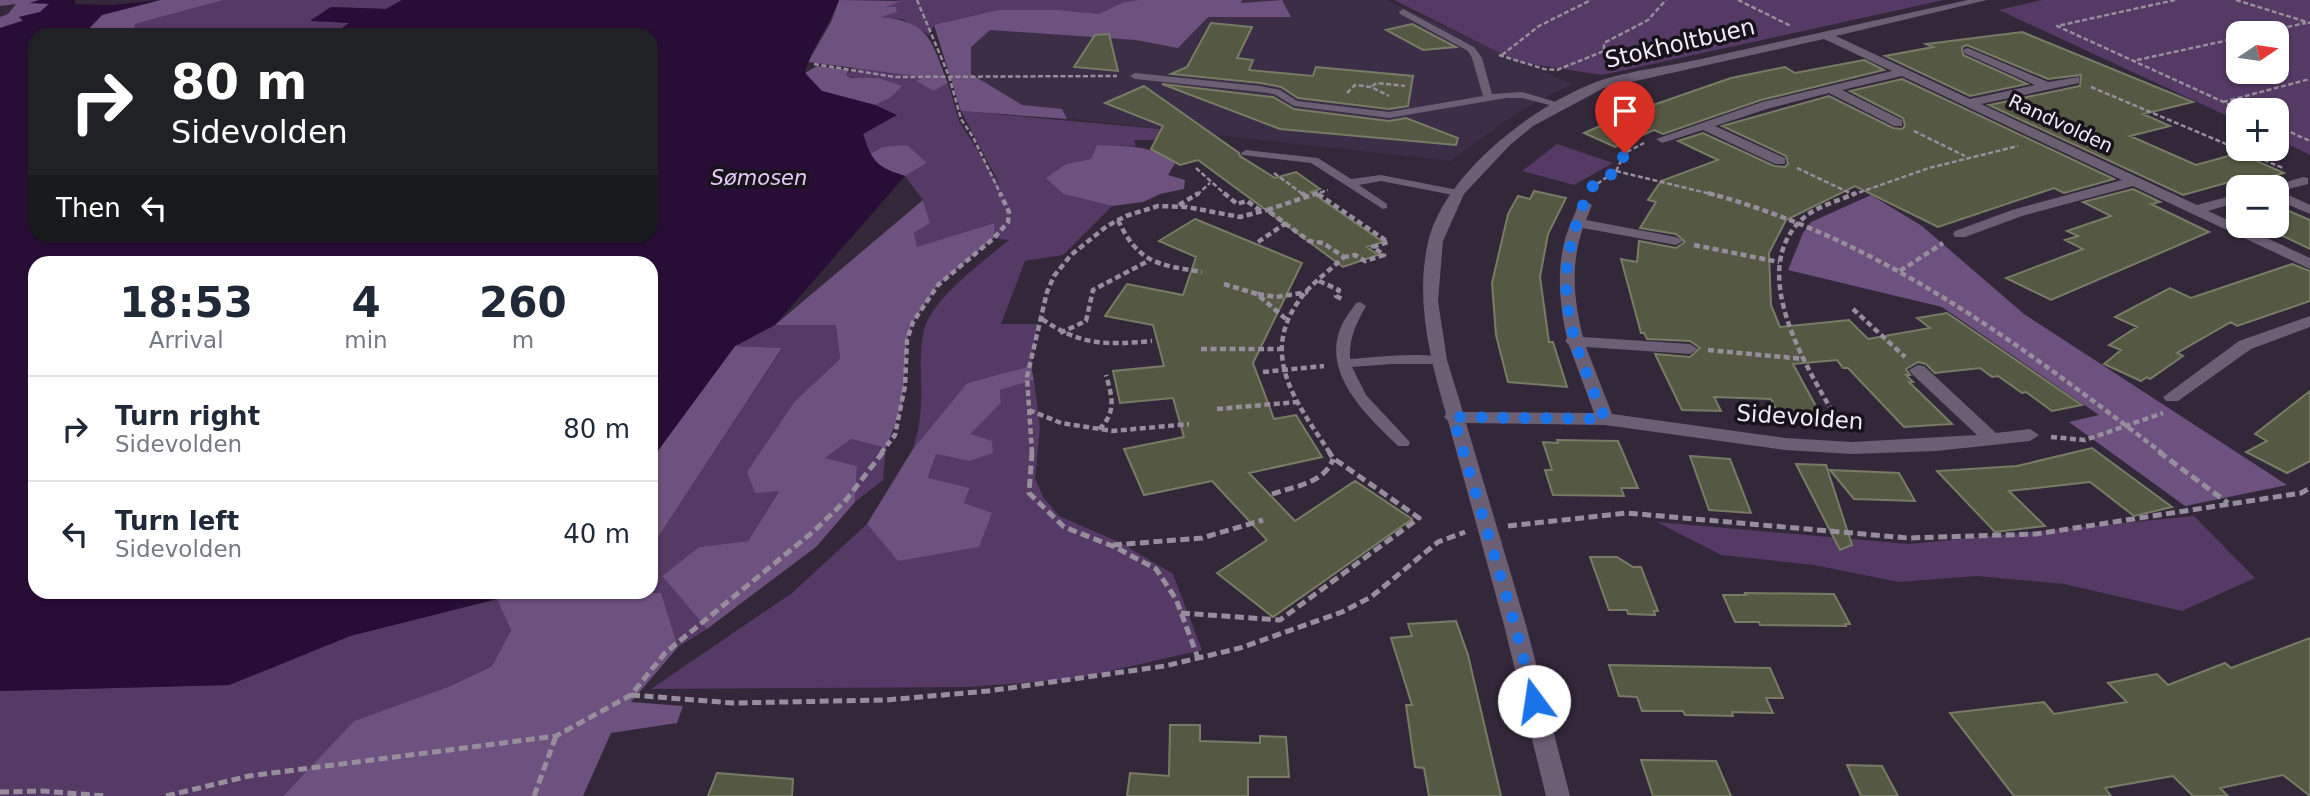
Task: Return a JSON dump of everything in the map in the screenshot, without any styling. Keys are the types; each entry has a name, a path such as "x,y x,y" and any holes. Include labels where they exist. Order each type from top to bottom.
{"street":[{"name":"Stokholtbuen","path":"1558,796 1515,625 1453,417 1439,360 1430,301 1436,241 1458,193 1504,143 1530,123 1600,85 1982,0"},
{"name":"Randvolden","path":"1817,35 1904,72 2310,264"},
{"name":"Randvolden","path":"1968,51 2047,86"},
{"path":"1662,139 1830,89 1904,72"},
{"name":"Randvolden","path":"1968,103 2075,80"},
{"path":"1830,89 1898,123"},
{"path":"1703,125 1780,160"},
{"name":"Randvolden","path":"1960,234 2017,213 2135,181"},
{"path":"2289,185 2303,181"},
{"path":"2289,200 2310,210"},
{"path":"2195,210 2226,201"},
{"path":"1585,205 1567,257 1566,296 1573,341 1605,419"},
{"path":"1577,223 1676,241"},
{"path":"2172,397 2245,345 2310,321"},
{"path":"1573,341 1690,349"},
{"path":"1918,370 1992,439"},
{"name":"Sidevolden","path":"1453,417 1605,419 1784,444 1852,448 1936,445 2030,435"}],"lane":[{"path":"1403,12 1465,44 1477,58 1488,97"},
{"path":"1135,76 1260,89 1277,92 1294,103 1389,114 1420,111 1488,97 1522,95 1561,105"},
{"path":"1247,153 1314,160 1383,206"},
{"path":"1349,183 1381,178 1458,193"},
{"path":"1360,306 1344,333 1343,364 1349,380 1372,413 1403,443"},
{"path":"1343,364 1439,360"}],"path":[{"path":"166,796 249,776 556,736 631,695 665,653 814,531 846,500 895,435 905,386 907,340 923,303 938,285 994,238 1007,222 1009,212 978,145 961,119 949,77 917,0"},
{"path":"1477,58 1506,54 1539,26 1591,0"},
{"path":"1499,55 1544,69 1557,70 1584,57 1601,54 1604,51 1604,43 1648,20 1666,0"},
{"path":"1738,0 1817,35"},
{"path":"2175,0 2057,26 2226,104"},
{"path":"2236,0 2309,22"},
{"path":"2289,26 2309,22"},
{"path":"2135,61 2226,41"},
{"path":"814,64 895,77 1135,76"},
{"path":"2222,102 2310,79"},
{"path":"2075,80 2287,170"},
{"path":"1371,87 1377,83 1403,85 1399,98"},
{"path":"1898,123 1966,157"},
{"path":"2289,131 2310,141"},
{"path":"1585,205 1590,188 1616,171 1625,153 1644,142 1662,139"},
{"path":"1852,448 1805,359 1785,311 1779,262 1786,244 1809,214 1853,194 1913,171 2046,139"},
{"path":"1780,160 1853,194"},
{"path":"1196,168 1237,204 1247,201 1286,223 1309,241 1323,243 1344,257"},
{"path":"1281,171 1273,173 1307,197"},
{"path":"1616,171 1729,199 1801,223 1900,271 1962,306 2032,355 2125,428 2229,503"},
{"path":"1178,206 1195,197 1210,183"},
{"path":"1198,659 1176,600 1156,569 1111,546 1064,527 1029,493 1033,443 1027,377 1047,292 1054,276 1085,241 1118,220 1142,210 1178,206 1240,217 1349,183"},
{"path":"1181,613 1280,620 1419,518 1333,458 1297,402 1283,370 1280,349 1287,320 1299,300 1344,257 1355,255 1365,261 1384,255 1373,247 1388,242 1317,194"},
{"path":"1118,220 1130,244 1148,261 1202,272"},
{"path":"1258,242 1286,223"},
{"path":"1900,271 1929,249 1960,234"},
{"path":"1676,241 1779,262"},
{"path":"1060,333 1086,321 1093,290 1148,261"},
{"path":"1319,281 1339,290 1336,296 1360,306"},
{"path":"1224,284 1257,294 1288,296 1308,292"},
{"path":"1257,294 1287,320"},
{"path":"1853,309 1918,370"},
{"path":"1042,319 1060,333 1094,345 1152,341"},
{"path":"1201,349 1280,349"},
{"path":"1690,349 1805,359"},
{"path":"1262,372 1343,364"},
{"path":"1099,429 1107,423 1112,412 1113,400 1106,375"},
{"path":"2030,435 2085,440 2163,414 2175,404 2172,397"},
{"path":"1217,409 1297,402"},
{"path":"1029,410 1061,423 1113,432 1189,424"},
{"path":"1272,494 1325,474 1332,466 1333,458"},
{"path":"631,695 700,702 835,703 940,698 1167,666 1236,649 1338,615 1370,597 1437,541 1447,536 1486,528 1627,513 1908,538 2036,534 2301,493 2310,488"},
{"path":"1111,546 1202,538 1263,520"},
{"path":"534,796 556,736"},
{"path":"0,792 43,791 105,796"}],"shaded area":[{"path":"0,0 40,0 33,2 50,3 40,12 20,17 24,20 0,28 0,17 8,14 16,4 0,6"},
{"path":"160,0 224,0 135,24 134,28 89,28 101,15"},
{"path":"224,0 402,0 386,9 331,7 311,20 351,23 343,28 134,28 135,24"},
{"path":"839,0 901,1 886,7 896,7 897,12 881,17 911,24 920,29 933,45 948,83 934,91 916,81 924,77 808,62 831,22"},
{"path":"899,0 1139,0 1124,2 1099,14 1059,10 934,25 929,35 902,19 879,17 884,8"},
{"path":"1129,0 1386,0 1573,85 1552,93 1509,118 1451,161 983,109 939,20"},
{"path":"1242,0 1241,3 1282,0 1291,17 1208,17 1178,48 1136,40 990,30 971,47 971,74 1022,105 1062,109 1067,119 961,111 934,25 998,10 1059,10 1099,14 1124,2"},
{"path":"1394,0 1944,0 1602,75 1518,62"},
{"path":"2042,0 2310,0 2310,155 2289,145 2289,98 2226,98 2226,115 1999,10"},
{"path":"817,66 849,70 846,75 851,78 878,78 902,86 890,98 875,105 821,91 805,73"},
{"path":"855,67 926,77 934,91 948,83 959,121 1001,187 961,111 1160,129 1157,140 1134,140 1136,146 1097,145 1091,159 1066,164 1047,178 1063,194 1112,206 1063,255 1025,261 1001,324 1038,324 1031,366 967,383 913,449 921,406 922,341 929,318 937,305 960,281 1009,240 994,238 993,223 917,248 914,233 930,223 923,200 905,176 927,163 882,147 870,154 863,133 896,115 875,105 890,98 887,83 846,75"},
{"path":"1557,144 1613,163 1574,185 1522,171"},
{"path":"907,145 927,163 905,176 881,168 870,154 882,147"},
{"path":"1097,145 1138,148 1167,156 1176,162 1168,175 1185,180 1184,189 1160,194 1143,202 1112,206 1063,194 1046,178 1066,164 1091,159"},
{"path":"1871,195 1922,226 2024,314 2287,485 2185,506 2069,422 2099,415 1942,307 1788,270 1803,233 1811,222"},
{"path":"923,200 930,223 914,233 917,247 994,223 994,238 938,285 913,322 907,340 902,406 886,448 851,439 825,458 857,466 855,502 816,547 707,629 662,576 699,547 748,541 779,491 755,493 747,472 795,401 840,359 836,325 775,325"},
{"path":"775,325 837,325 840,359 795,401 779,490 748,541 699,547 662,576 707,629 678,647 661,594 658,594 658,537 782,349 735,346"},
{"path":"735,346 782,348 658,537 658,450"},
{"path":"1031,366 1034,380 1000,390 1001,403 970,434 992,441 993,453 969,461 936,454 928,478 970,488 964,503 992,513 979,547 898,561 867,524 913,449 967,383"},
{"path":"1034,380 1040,428 1035,478 1043,497 1059,516 1121,543 1173,574 1202,650 1075,679 969,687 651,689 792,593 867,524 899,561 964,503 970,489 928,479 936,454 969,461 969,434 1001,403 1000,390"},
{"path":"851,439 886,448 883,480 855,502 857,466 825,458"},
{"path":"2194,516 2255,578 2182,611 2064,584 1977,576 1899,582 1814,565 1721,555 1657,522 1909,544"},
{"path":"658,593 661,593 678,647 631,702 683,706 677,723 611,733 583,796 283,796 354,721 453,685 492,666 511,630 497,599 658,599"},
{"path":"497,599 511,630 492,666 453,685 354,721 283,796 0,796 0,691 229,685 350,636"}],"water":[{"name":"Sømosen","path":"40,0 75,0 75,4 111,5 160,0 102,15 90,28 28,28 28,242 658,242 658,28 342,28 349,23 310,21 331,7 386,9 402,0 839,0 805,73 822,91 875,105 897,115 863,134 869,151 877,162 888,170 905,176 775,325 735,346 658,450 658,256 28,256 28,599 497,599 350,636 229,685 0,691 0,28 23,21 19,17 40,12 49,4 29,3"}],"building":[{"path":"1211,23 1252,27 1237,58 1253,60 1249,70 1313,76 1316,67 1413,76 1408,106 1389,109 1298,98 1281,87 1261,83 1171,74 1187,67"},
{"path":"1412,24 1456,47 1423,50 1386,30"},
{"path":"2022,32 2193,102 2143,114 2170,126 2130,136 2196,165 2226,157 2226,161 2257,161 2284,173 2226,175 2226,183 2183,195 1989,105 2080,86 2081,75 2048,79 1967,45 1962,47 1963,55 2027,84 1970,96 1885,56 1933,47 1926,44"},
{"path":"1109,34 1118,71 1074,67 1095,35"},
{"path":"1864,60 1884,70 1761,100 1663,134 1654,130 1615,147 1584,133 1607,123 1604,122 1731,78 1785,67 1795,73"},
{"path":"1902,79 2114,179 2064,193 2054,188 1938,227 1855,186 1786,220 1769,253 1771,305 1780,327 1849,320 1868,339 1930,328 1917,318 1947,313 2082,405 2052,411 2026,392 2022,393 1998,376 1992,377 1980,368 1935,373 1926,364 1918,362 1906,369 1910,375 1906,375 1913,382 1909,382 1952,424 1904,427 1848,368 1843,368 1837,360 1793,364 1824,421 1781,419 1771,399 1714,397 1721,411 1682,410 1655,354 1690,357 1700,348 1690,341 1647,339 1644,333 1641,333 1621,259 1637,262 1639,241 1676,248 1685,242 1676,234 1640,228 1656,202 1648,200 1661,181 1718,160 1678,141 1703,133 1774,166 1785,167 1788,164 1786,156 1722,126 1829,96 1893,128 1902,129 1905,126 1903,118 1850,91"},
{"path":"1162,84 1273,97 1294,109 1389,121 1406,118 1458,138 1456,145 1280,129"},
{"path":"1144,86 1240,156 1275,178 1296,172 1320,189 1311,192 1383,242 1367,247 1378,255 1343,267 1198,160 1180,165 1151,149 1163,126 1105,103"},
{"path":"2133,189 2160,202 2151,204 2209,232 2051,300 2006,278 2083,249 2065,240 2078,236 2067,231 2111,216 2083,202"},
{"path":"1534,191 1566,198 1548,234 1540,277 1549,342 1553,342 1567,387 1508,382 1496,335 1492,283 1508,214 1518,196 1530,199"},
{"path":"2289,211 2310,220 2310,249 2287,238"},
{"path":"1195,219 1302,263 1253,363 1274,419 1296,415 1322,457 1249,473 1295,521 1355,481 1412,519 1273,617 1217,573 1267,540 1212,481 1144,495 1124,449 1184,437 1173,398 1120,403 1113,371 1164,366 1153,325 1105,316 1127,284 1183,295 1196,257 1159,241"},
{"path":"2292,264 2310,271 2310,301 2237,326 2231,322 2177,353 2183,356 2150,379 2147,377 2141,381 2104,364 2121,350 2109,345 2137,327 2115,317 2170,288 2191,298"},
{"path":"2310,391 2310,461 2287,473 2246,452 2267,441 2255,434"},
{"path":"1557,440 1618,441 1638,488 1621,488 1624,496 1553,495 1545,470 1552,470 1543,442 1558,443"},
{"path":"2092,448 2172,507 2134,516 2090,482 2009,491 2045,526 1995,532 1937,471 2017,466"},
{"path":"1690,456 1730,459 1751,513 1709,510"},
{"path":"1796,464 1826,465 1852,545 1840,550"},
{"path":"1830,470 1899,473 1915,501 1854,499"},
{"path":"1590,557 1617,557 1633,567 1641,567 1658,611 1654,611 1655,615 1609,610"},
{"path":"1745,593 1834,594 1850,624 1760,625 1759,622 1735,622 1723,595 1746,595"},
{"path":"1456,621 1468,655 1501,796 1429,796 1424,768 1415,767 1406,705 1412,705 1391,638 1412,636 1408,624"},
{"path":"2310,638 2310,796 2283,775 2220,788 2228,796 2193,796 2173,776 2105,788 2111,796 2014,796 1950,713 2044,702 2054,714 2127,702 2108,683 2157,674 2168,685 2225,663 2231,668"},
{"path":"1609,665 1770,668 1783,698 1766,698 1773,713 1732,712 1733,716 1685,715 1683,711 1642,711 1637,697 1619,696"},
{"path":"1170,725 1200,725 1200,741 1260,743 1260,736 1286,737 1289,777 1248,777 1248,796 1127,796 1130,773 1169,776"},
{"path":"1641,760 1716,761 1731,796 1653,796"},
{"path":"1847,765 1882,766 1898,796 1861,796"},
{"path":"717,773 793,779 792,796 708,796"}],"route":[{"path":"1534,701 1515,625 1453,417 1605,419 1573,341 1566,296 1567,257 1590,188 1616,171 1625,153"}]}
